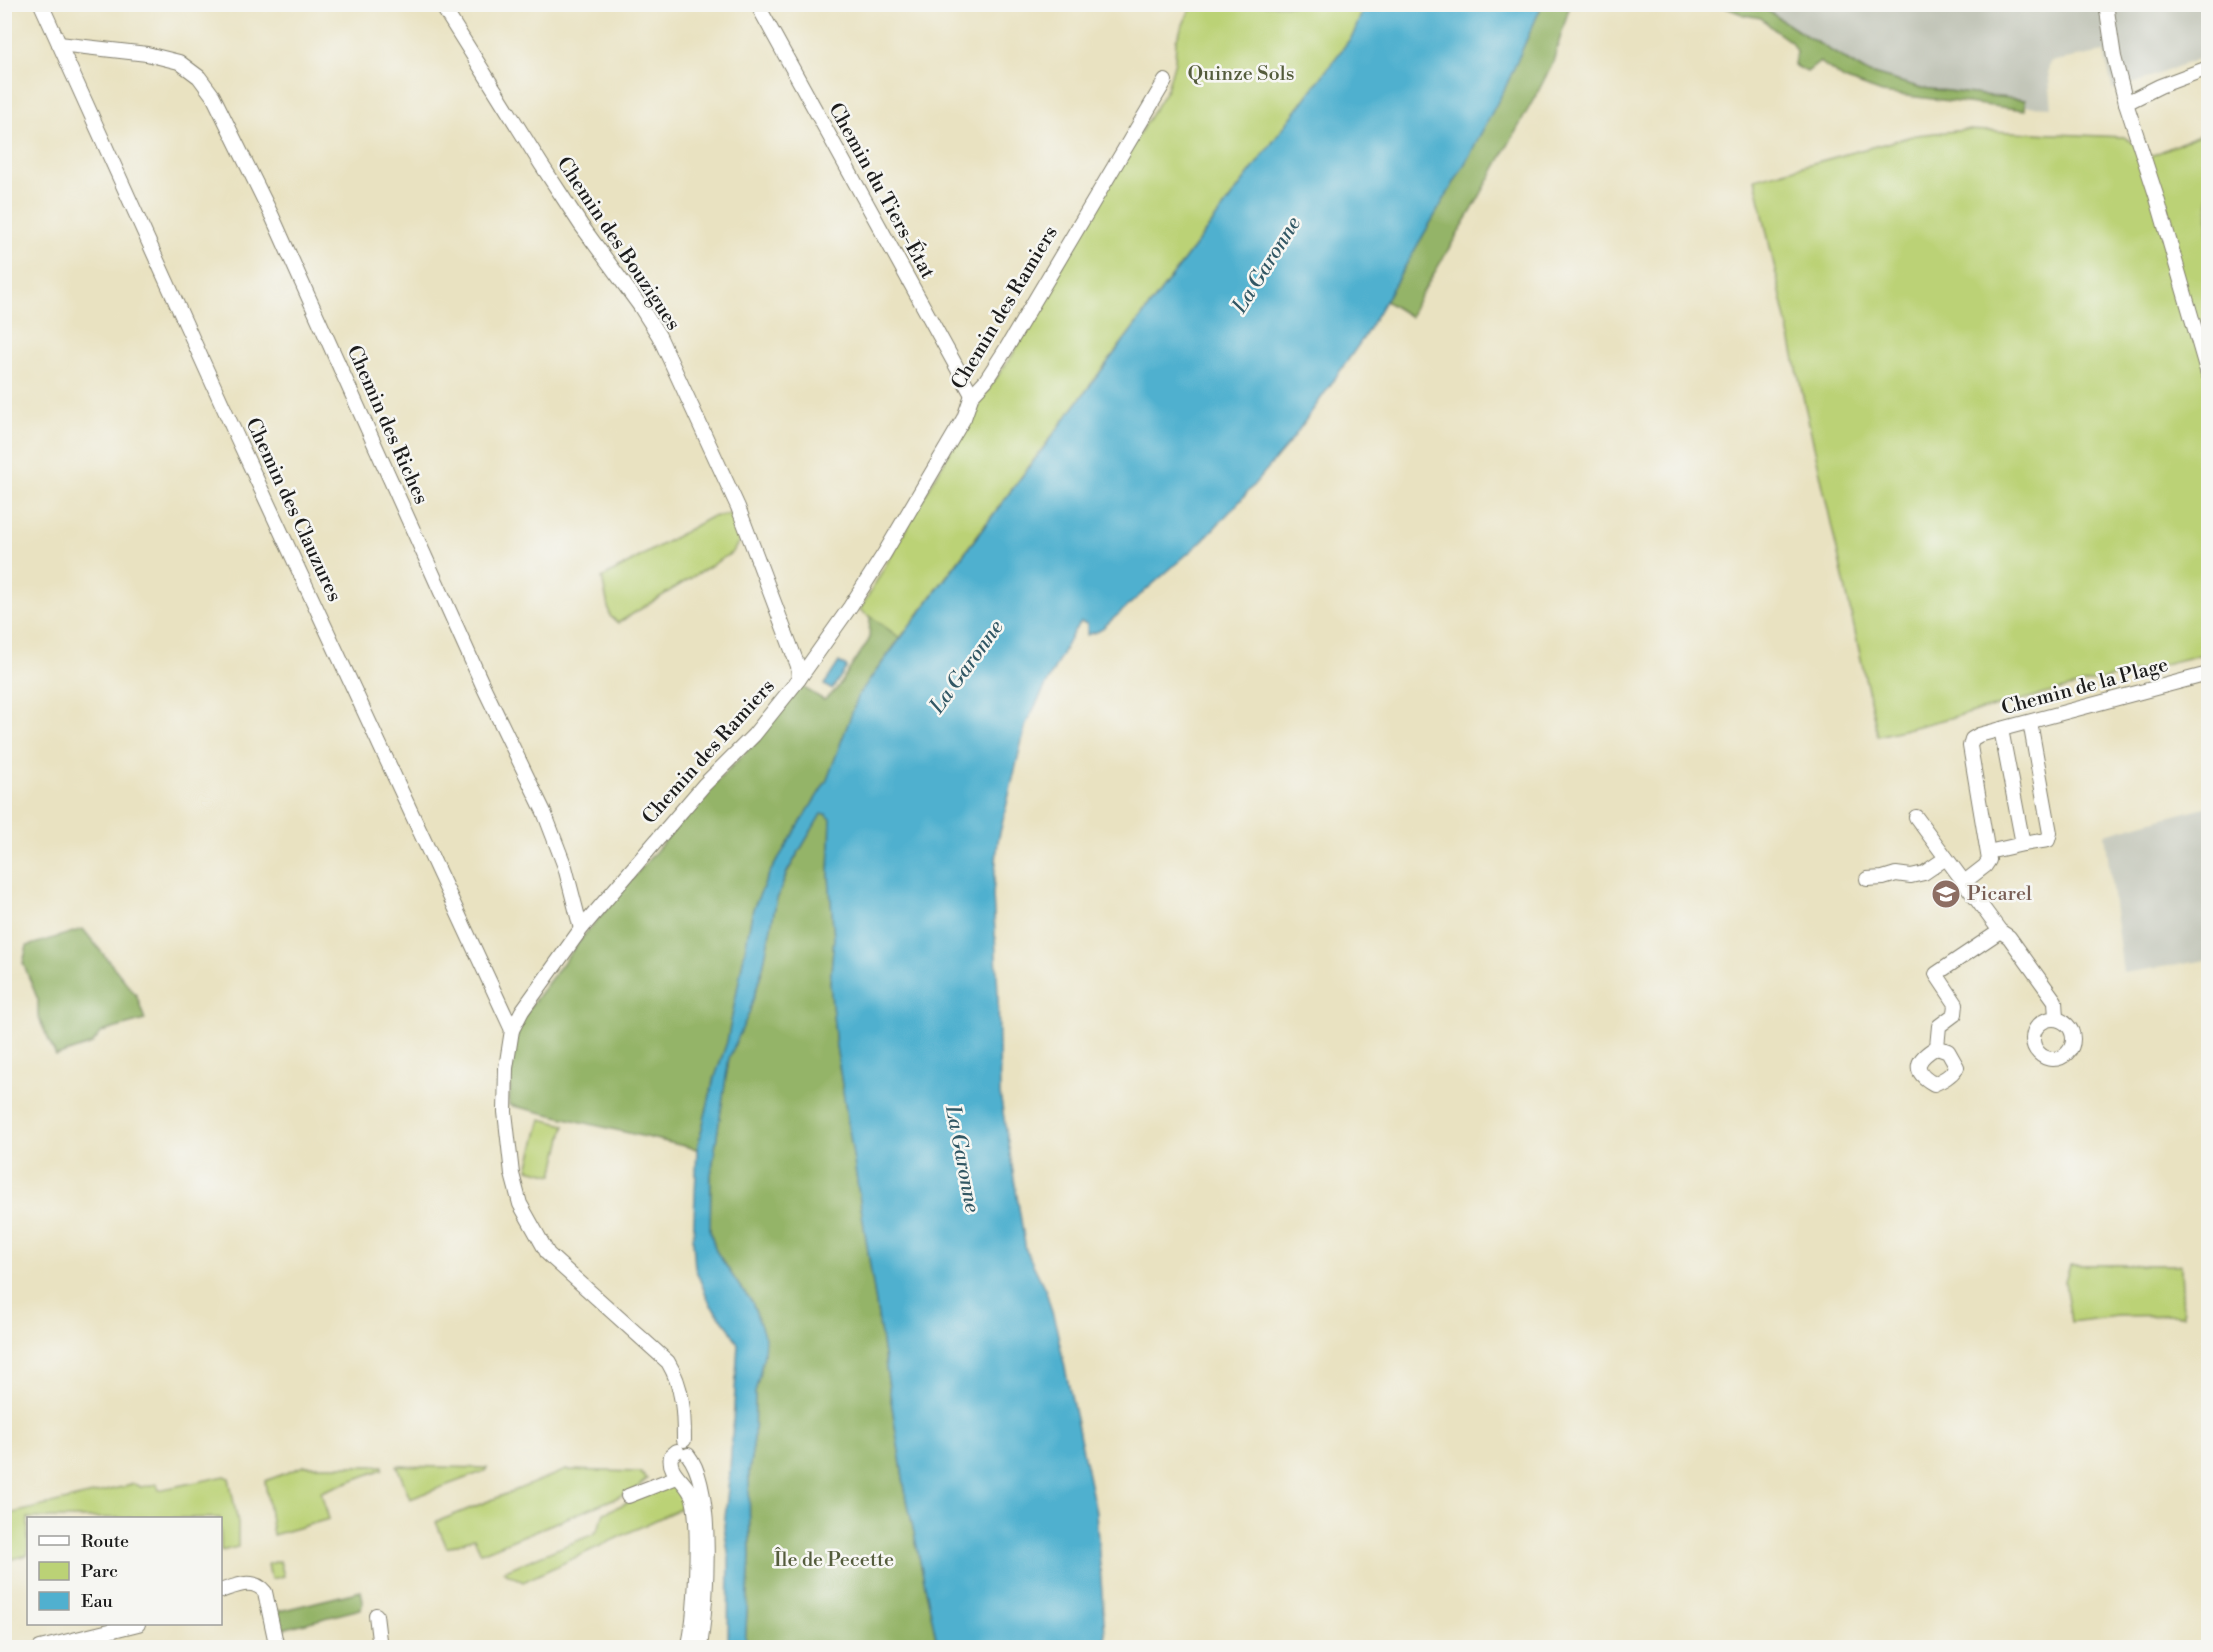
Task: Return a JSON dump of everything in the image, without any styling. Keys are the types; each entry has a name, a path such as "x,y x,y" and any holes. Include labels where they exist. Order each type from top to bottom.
{"street":[{"name":"Chemin des Clauzures","path":"41,4 236,435 512,1030"},
{"name":"Chemin des Bouzigues","path":"441,4 540,164 640,306 658,336 738,507 798,666 799,679"},
{"name":"Chemin du Tiers-État","path":"757,4 972,395"},
{"path":"2106,4 2124,98 2156,195 2208,374"},
{"name":"Chemin des Riches","path":"59,44 147,54 180,62 199,77 213,96 276,226 484,688 544,812 565,867 581,929"},
{"path":"2124,98 2208,68"},
{"name":"Chemin des Ramiers","path":"700,1647 706,1576 703,1492 698,1470 683,1449 684,1407 681,1390 668,1362 548,1254 520,1204 512,1174 505,1112 506,1068 512,1030 522,1011 581,929 704,785 754,735 799,679 850,607 964,418 972,395 986,380 1006,349 1165,81"},
{"path":"793,652 805,658 814,657"},
{"name":"Chemin de la Plage","path":"1988,852 1970,746 1972,739 1979,735 2208,674"},
{"path":"1964,882 1985,866 1989,860 1988,852 2048,840 2050,832 2030,722"},
{"path":"2001,729 2023,844"},
{"path":"1916,817 2055,1001 2056,1018"},
{"path":"1868,879 1896,874 1911,876 1924,873 1946,858"},
{"path":"1937,1047 1939,1026 1955,1014 1956,1004 1936,974 2000,931"},
{"path":"683,1449 671,1456 670,1464 677,1477 687,1486 695,1509 695,1590 688,1647"},
{"path":"628,1496 677,1477"},
{"path":"222,1590 244,1584 260,1585 265,1592 277,1647"},
{"path":"376,1616 380,1647"},
{"path":"40,1647 130,1625"}],"shaded area":[{"path":"1745,5 2208,5 2208,55 2113,90 2104,52 2050,62 2048,70 2052,107 1999,105 1866,85"},
{"path":"2208,806 2208,960 2123,973 2105,834"}],"green space":[{"name":"Quinze Sols","path":"1192,5 1365,5 1353,35 900,638 860,610 973,411 1013,354 1086,220 1167,89 1175,61 1176,40"},
{"path":"1542,5 1570,5 1553,62 1472,210 1415,305 1411,317 1385,301 1467,160 1506,86"},
{"path":"1720,5 1759,5 1866,72 1922,88 2025,100 2025,110 1882,93 1844,79 1820,62 1807,72 1794,65 1796,51 1791,42 1761,18 1744,15"},
{"path":"1966,130 2124,137 2151,156 2208,131 2208,653 1878,736 1755,179 1916,135"},
{"path":"732,514 741,537 733,552 618,623 610,616 602,578 711,517"},
{"path":"870,616 900,638 859,694 827,780 770,872 753,909 727,1042 713,1083 697,1149 509,1105 511,1068 518,1031 526,1012 585,934 710,788 760,738 799,685 824,700 836,690 869,640"},
{"name":"Île de Pecette","path":"821,814 827,814 831,819 829,876 834,938 830,983 836,1046 905,1490 938,1647 745,1647 750,1556 749,1472 754,1439 755,1393 764,1354 752,1302 716,1251 710,1231 711,1175 729,1058 749,1013 763,967 776,902 787,873"},
{"path":"83,929 137,996 145,1020 102,1032 92,1044 56,1056 38,1016 38,1000 23,963 27,946"},
{"path":"541,1119 565,1125 553,1175 528,1169"},
{"path":"2070,1265 2181,1265 2183,1315 2117,1316 2071,1322 2065,1282"},
{"path":"304,1466 383,1466 383,1469 321,1492 329,1519 273,1535 265,1481"},
{"path":"397,1466 487,1468 485,1471 410,1499"},
{"path":"566,1470 640,1472 647,1479 633,1491 481,1553 474,1538 447,1548 436,1522"},
{"path":"225,1476 229,1478 238,1523 238,1547 222,1551 222,1517 27,1517 27,1555 5,1561 5,1515 134,1484 141,1487 157,1484 159,1490"},
{"path":"670,1483 690,1504 523,1582 503,1571 594,1534 604,1513"},
{"path":"280,1561 284,1576 271,1579 268,1564"},
{"path":"361,1591 363,1601 361,1609 278,1630 275,1612"}],"water":[{"name":"La Garonne","path":"1365,5 1542,5 1506,86 1467,160 1364,337 1291,441 1240,501 1201,542 1099,631 1087,635 1087,624 1081,622 1074,631 1026,724 998,841 993,894 1000,1094 1026,1250 1046,1291 1056,1326 1096,1512 1106,1647 938,1647 905,1490 836,1046 830,983 834,938 829,876 831,819 826,814 821,814 787,872 776,902 763,967 749,1013 729,1058 711,1175 710,1231 716,1251 752,1302 765,1338 764,1354 755,1393 754,1439 749,1472 750,1556 745,1647 728,1647 729,1558 724,1527 738,1344 729,1328 710,1304 695,1268 693,1242 697,1149 713,1083 727,1042 753,909 770,872 827,780 859,694 1353,35"},
{"path":"839,662 847,667 832,689 824,685"}],"place":[{"name":"Picarel","path":"1946,894"}]}
